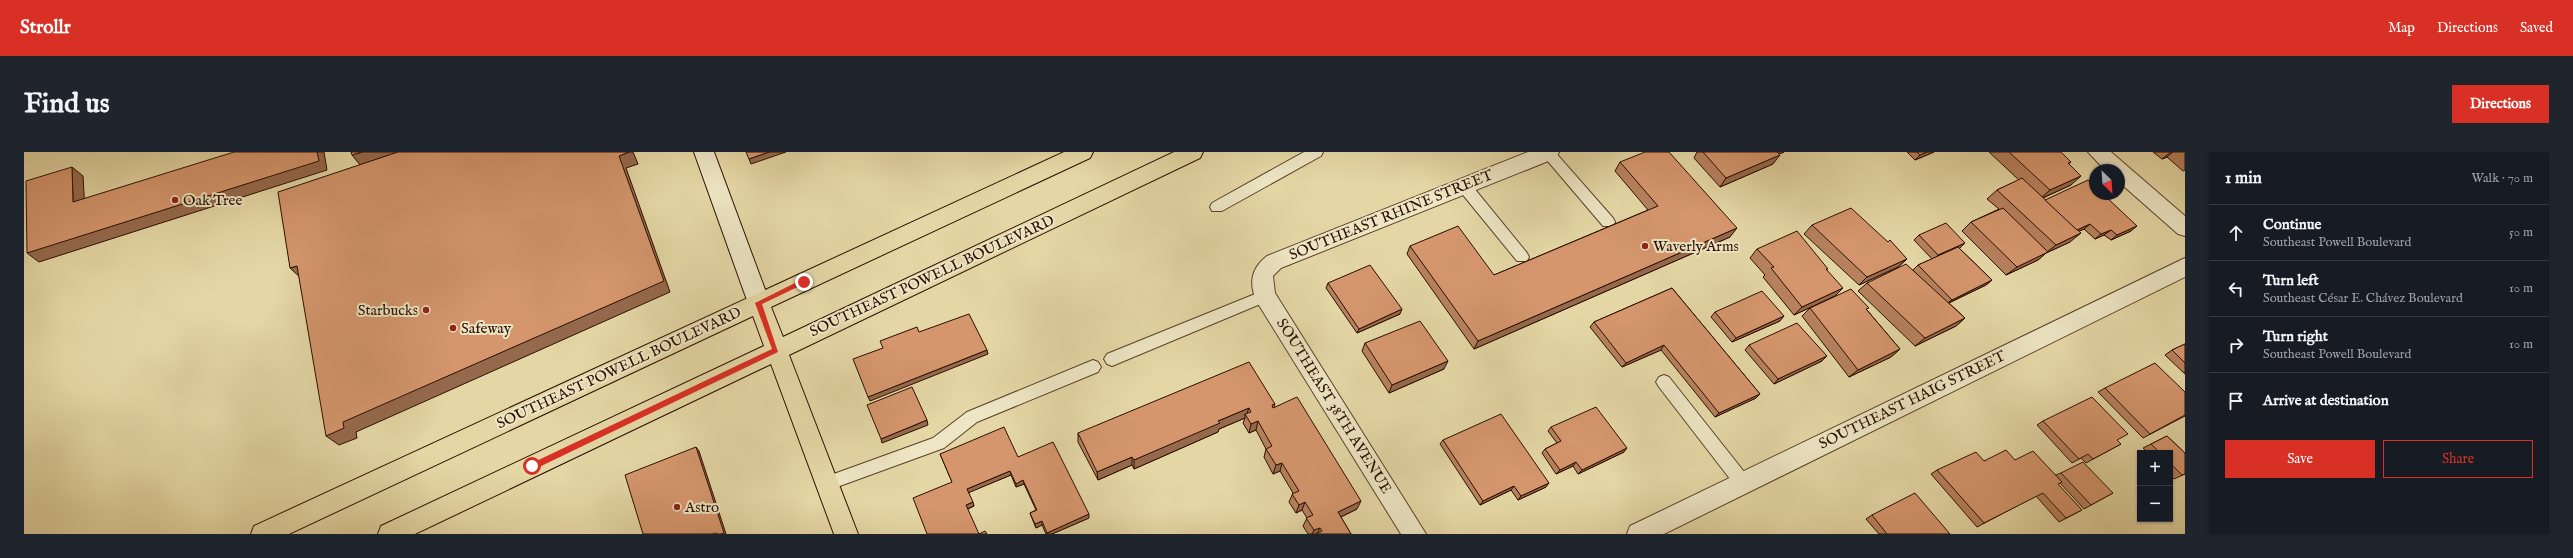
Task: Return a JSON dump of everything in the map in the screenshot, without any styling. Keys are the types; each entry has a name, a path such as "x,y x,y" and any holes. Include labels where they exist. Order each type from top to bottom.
{"main road":[{"name":"SOUTHEAST POWELL BOULEVARD","path":"263,534 1083,152"},
{"name":"SOUTHEAST POWELL BOULEVARD","path":"390,534 1193,152"},
{"path":"759,303 846,534"}],"street":[{"path":"704,152 759,303"},
{"name":"SOUTHEAST RHINE STREET","path":"1263,286 1266,268 1274,262 1548,152"},
{"path":"2098,152 2185,228"},
{"name":"SOUTHEAST HAIG STREET","path":"1639,534 2185,267"},
{"name":"SOUTHEAST 38TH AVENUE","path":"1263,286 1414,534"}],"lane":[{"path":"1217,208 1316,152"},
{"path":"1548,152 1608,222"},
{"path":"1464,186 1522,257"},
{"path":"1112,359 1263,286"},
{"path":"826,484 938,443 972,416 1093,367"},
{"path":"1664,382 1743,483"}],"building":[{"name":"Oak Tree","path":"234,152 317,152 319,161 27,253 26,181 72,167 73,202"},
{"path":"351,152 362,152 352,155"},
{"name":"Safeway","path":"398,152 629,152 619,156 664,281 343,422 344,428 326,436 297,266 290,268 278,192"},
{"path":"746,152 769,152 749,159"},
{"name":"Waverly Arms","path":"1645,152 1669,152 1737,228 1478,341 1410,246 1458,226 1494,275 1658,206 1620,162"},
{"path":"1703,152 1777,152 1780,155 1726,178"},
{"path":"1917,152 1927,152 1920,155"},
{"path":"2009,152 2061,152 2071,162 2068,163 2081,176 2050,190"},
{"path":"2022,178 2081,233 2056,245 1997,190"},
{"path":"2088,180 2089,200 2109,200 2137,226 2117,235 2111,230 2101,234 2090,224 2077,230 2045,200"},
{"path":"1851,208 1888,242 1890,240 1907,259 1867,277 1812,225"},
{"path":"2003,208 2048,252 2017,267 1971,222"},
{"path":"1946,223 1965,243 1938,255 1919,235"},
{"path":"1797,231 1828,269 1826,269 1843,288 1802,307 1771,268 1774,267 1757,249"},
{"path":"1958,247 1992,280 1952,300 1918,265"},
{"path":"1906,264 1965,318 1925,338 1867,283"},
{"path":"1370,265 1402,309 1359,329 1328,283"},
{"path":"1672,288 1760,394 1719,413 1664,345 1626,363 1594,322"},
{"path":"1851,289 1869,308 1866,309 1900,349 1858,370 1810,308"},
{"path":"1762,291 1784,316 1736,338 1715,312"},
{"path":"969,314 987,350 868,397 853,359 883,348 880,341 917,327 919,332"},
{"path":"1420,321 1448,361 1392,385 1365,343"},
{"path":"1797,323 1827,356 1778,379 1749,345"},
{"path":"2185,344 2185,363 2172,350"},
{"path":"1249,362 1275,404 1272,405 1273,408 1297,397 1361,501 1338,512 1351,534 1316,534 1322,531 1320,528 1314,530 1306,518 1313,515 1305,502 1299,505 1292,494 1299,491 1282,463 1276,465 1266,449 1272,446 1258,421 1251,424 1245,414 1251,412 1249,408 1218,421 1220,423 1134,460 1132,457 1097,472 1078,433"},
{"path":"2155,363 2185,392 2185,415 2150,434 2105,388"},
{"path":"912,387 927,420 881,439 867,405"},
{"path":"2092,397 2128,434 2117,440 2121,444 2093,459 2088,454 2079,459 2043,421"},
{"path":"1596,407 1627,448 1582,470 1576,462 1560,470 1545,449 1561,441 1551,427"},
{"path":"1501,414 1549,483 1521,496 1514,486 1483,501 1443,440"},
{"path":"1004,427 1018,457 1053,442 1089,514 1047,533 1042,521 1035,524 1030,513 1037,510 1023,480 1016,484 1010,471 967,489 973,502 966,505 979,534 927,534 913,498 952,482 940,454"},
{"path":"2167,436 2185,453 2185,474 2182,475 2173,466 2173,450 2157,450 2151,444"},
{"name":"Astro","path":"696,447 724,533 643,534 625,475"},
{"path":"2006,450 2015,460 2033,451 2062,482 2058,484 2082,510 2066,518 2043,493 1984,523 1937,470 1976,452 1984,461"},
{"path":"2083,462 2113,493 2091,505 2061,473"},
{"path":"1915,493 1950,534 1887,534 1872,515"},
{"path":"985,531 987,534 979,534"}],"place":[{"name":"Oak Tree","path":"175,200"},
{"name":"Waverly Arms","path":"1645,246"},
{"name":"Starbucks","path":"426,310"},
{"name":"Safeway","path":"453,328"},
{"name":"Astro","path":"677,507"}],"route":[{"path":"532,466 776,350 759,303 804,282"}]}
